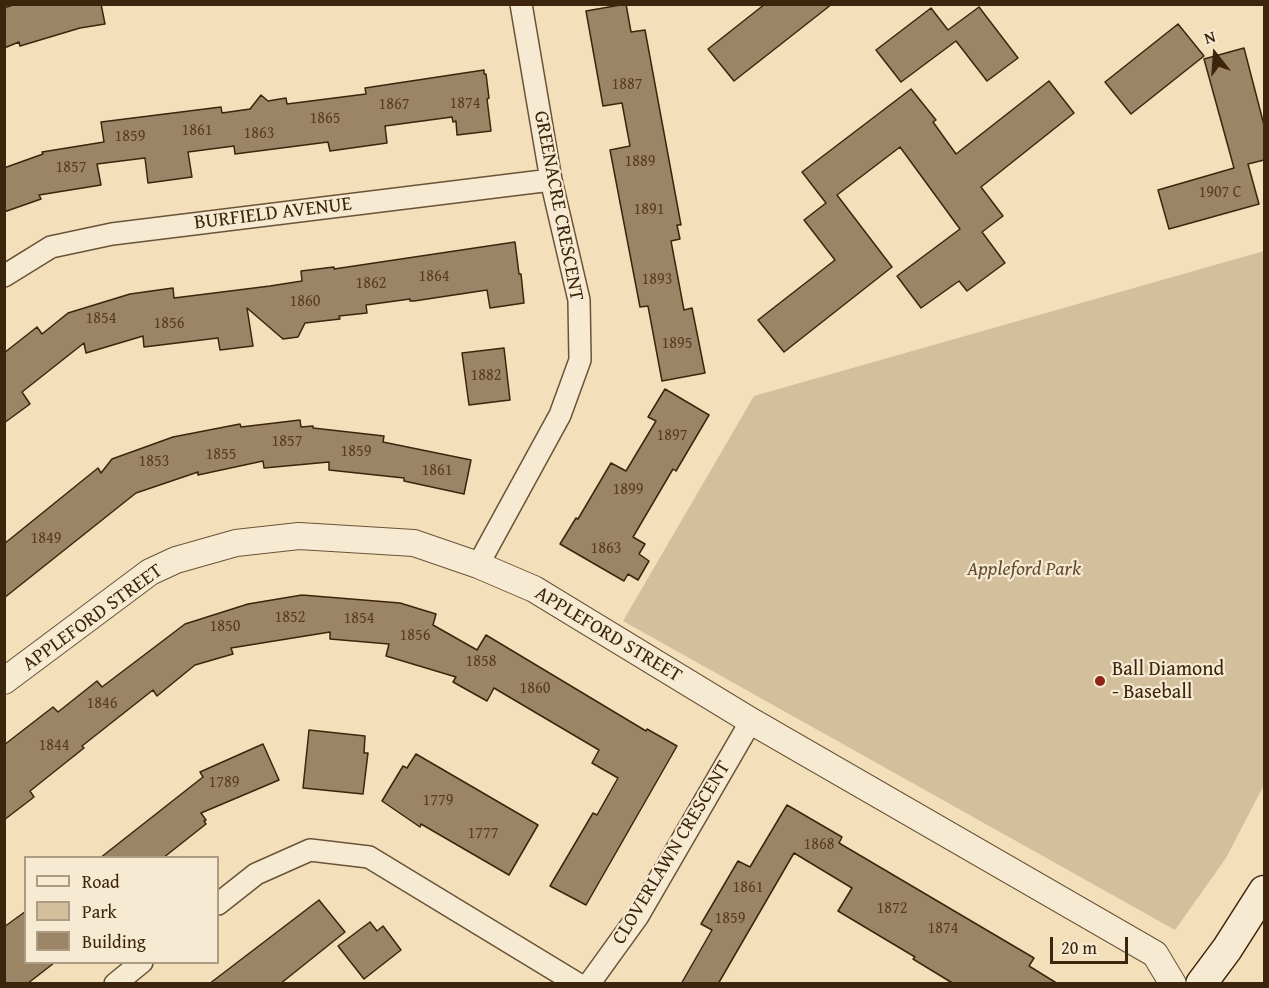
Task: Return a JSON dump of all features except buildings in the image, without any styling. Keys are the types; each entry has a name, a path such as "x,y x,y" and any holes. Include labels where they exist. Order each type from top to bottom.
{"main road":[{"path":"1201,984 1227,949 1264,891"}],"street":[{"name":"GREENACRE CRESCENT","path":"478,565 560,415 580,360 579,300 551,180 521,4"},
{"name":"BURFIELD AVENUE","path":"4,276 51,247 112,234 551,180"},
{"name":"APPLEFORD STREET","path":"4,681 150,572 176,560 236,543 299,536 414,543 478,565 534,589 751,721 1155,954 1173,984"},
{"name":"CLOVERLAWN CRESCENT","path":"590,984 638,916 751,721"},
{"path":"219,903 256,874 310,850 369,857 578,984"},
{"path":"115,984 141,964"}],"green space":[{"name":"Appleford Park","path":"1264,251 1264,785 1226,858 1175,930 623,621 754,396"}],"place":[{"name":"Ball Diamond - Baseball","path":"1100,681"}]}
